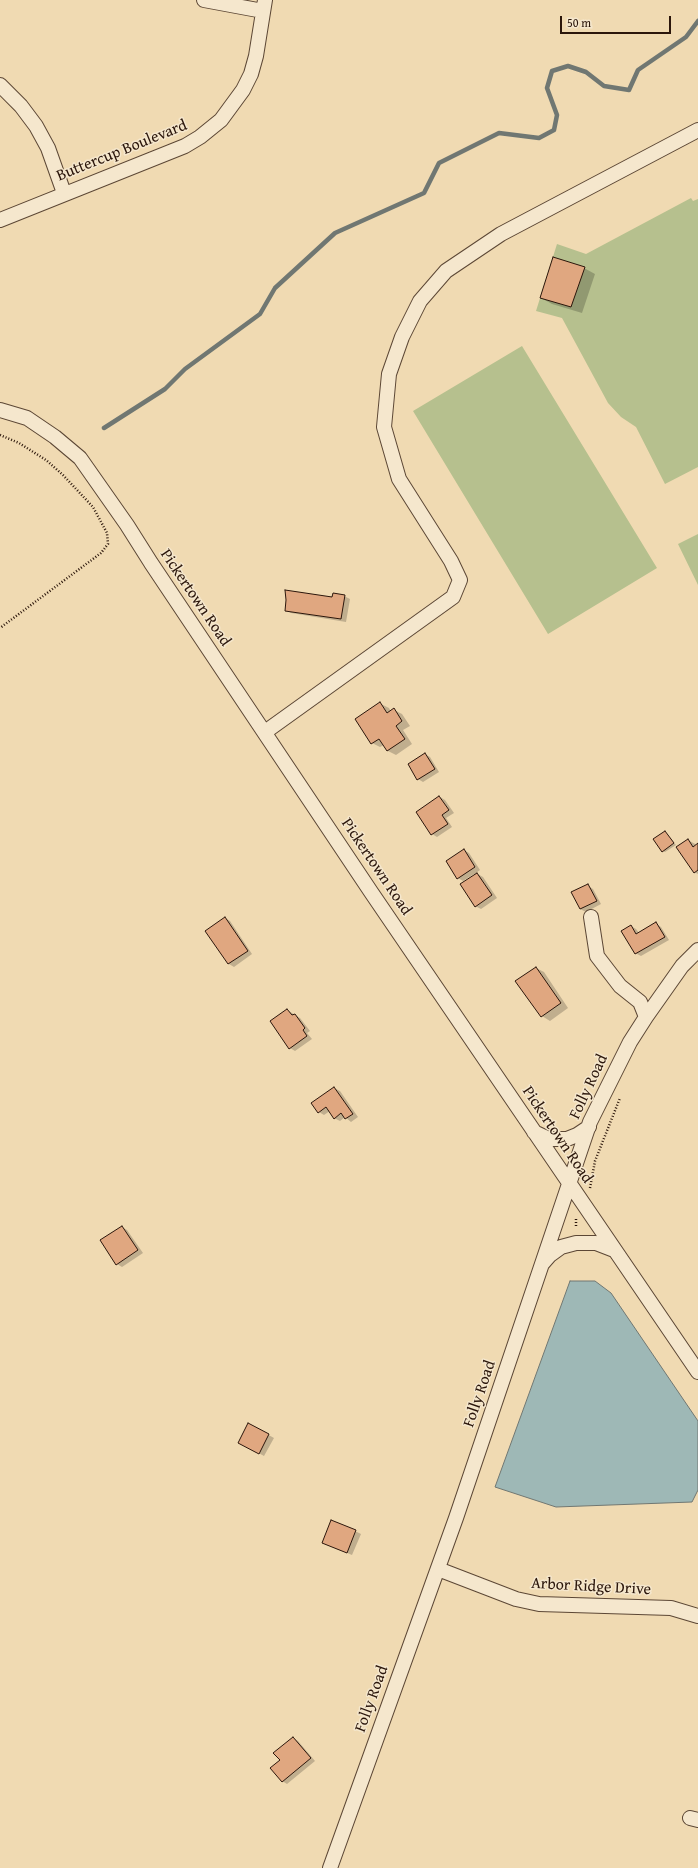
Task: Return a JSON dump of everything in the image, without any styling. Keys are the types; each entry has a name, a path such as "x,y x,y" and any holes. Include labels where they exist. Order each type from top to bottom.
{"street":[{"path":"204,0 264,6"},
{"name":"Buttercup Boulevard","path":"0,220 64,193 185,146 200,137 221,120 243,90 251,74 256,56 264,6"},
{"path":"0,85 21,106 36,126 53,160 64,193"},
{"path":"265,732 453,597 460,580 451,561 399,479 384,427 389,374 402,337 420,301 446,271 501,234 698,130"},
{"name":"Pickertown Road","path":"0,410 26,418 55,437 80,458 127,525 151,563 534,1132 698,1372"},
{"path":"591,917 597,956 620,986 640,1002 646,1017"},
{"name":"Folly Road","path":"330,1868 438,1569 588,1127 630,1042 682,966 698,950"},
{"path":"534,1132 549,1139 567,1139 577,1135 588,1127"},
{"path":"540,1268 550,1255 561,1247 576,1243 585,1241 596,1243 614,1250"},
{"name":"Arbor Ridge Drive","path":"438,1569 516,1599 539,1604 671,1608 698,1616"}],"path":[{"path":"0,435 18,443 46,460 63,475 93,507 107,533 108,544 101,553 0,628"},
{"path":"590,1192 596,1161 623,1091"}],"green space":[{"path":"691,198 693,201 698,199 698,467 665,484 636,427 621,417 608,403 562,318 536,311 557,244 586,254"},
{"path":"522,346 657,568 548,634 413,411"},
{"path":"698,534 698,585 678,544"}],"water":[{"path":"570,1281 595,1281 611,1293 698,1421 698,1490 692,1502 556,1507 495,1487"}],"building":[{"path":"553,257 585,267 571,307 540,298"},
{"path":"285,590 332,597 333,593 345,595 341,619 285,611"},
{"path":"380,702 387,713 394,708 402,721 396,726 405,739 387,751 379,739 371,744 355,719"},
{"path":"425,753 435,769 417,780 408,764"},
{"path":"439,796 449,810 442,815 448,824 431,835 416,812"},
{"path":"665,831 674,843 662,852 653,839"},
{"path":"688,839 693,847 698,843 698,870 694,873 676,847"},
{"path":"464,849 475,867 457,879 446,861"},
{"path":"477,873 492,895 475,907 460,884"},
{"path":"588,884 597,901 580,909 571,892"},
{"path":"225,917 248,951 228,964 205,931"},
{"path":"656,922 665,937 635,954 621,931 631,925 636,934"},
{"path":"536,967 561,1003 541,1017 515,981"},
{"path":"287,1009 292,1015 295,1014 305,1028 303,1030 307,1036 289,1049 270,1021"},
{"path":"334,1087 353,1114 345,1119 341,1113 334,1119 326,1107 318,1113 311,1103"},
{"path":"122,1226 138,1250 116,1265 100,1240"},
{"path":"248,1423 269,1434 259,1454 238,1443"},
{"path":"331,1520 356,1530 347,1553 322,1543"},
{"path":"293,1737 311,1758 282,1782 270,1768 280,1760 273,1753"}],"waterway":[{"path":"104,428 165,389 185,369 260,314 275,288 335,233 424,193 439,163 499,133 539,138 554,130 557,115 547,88 552,71 568,66 586,72 604,86 629,90 638,70 686,37 698,21"}]}
